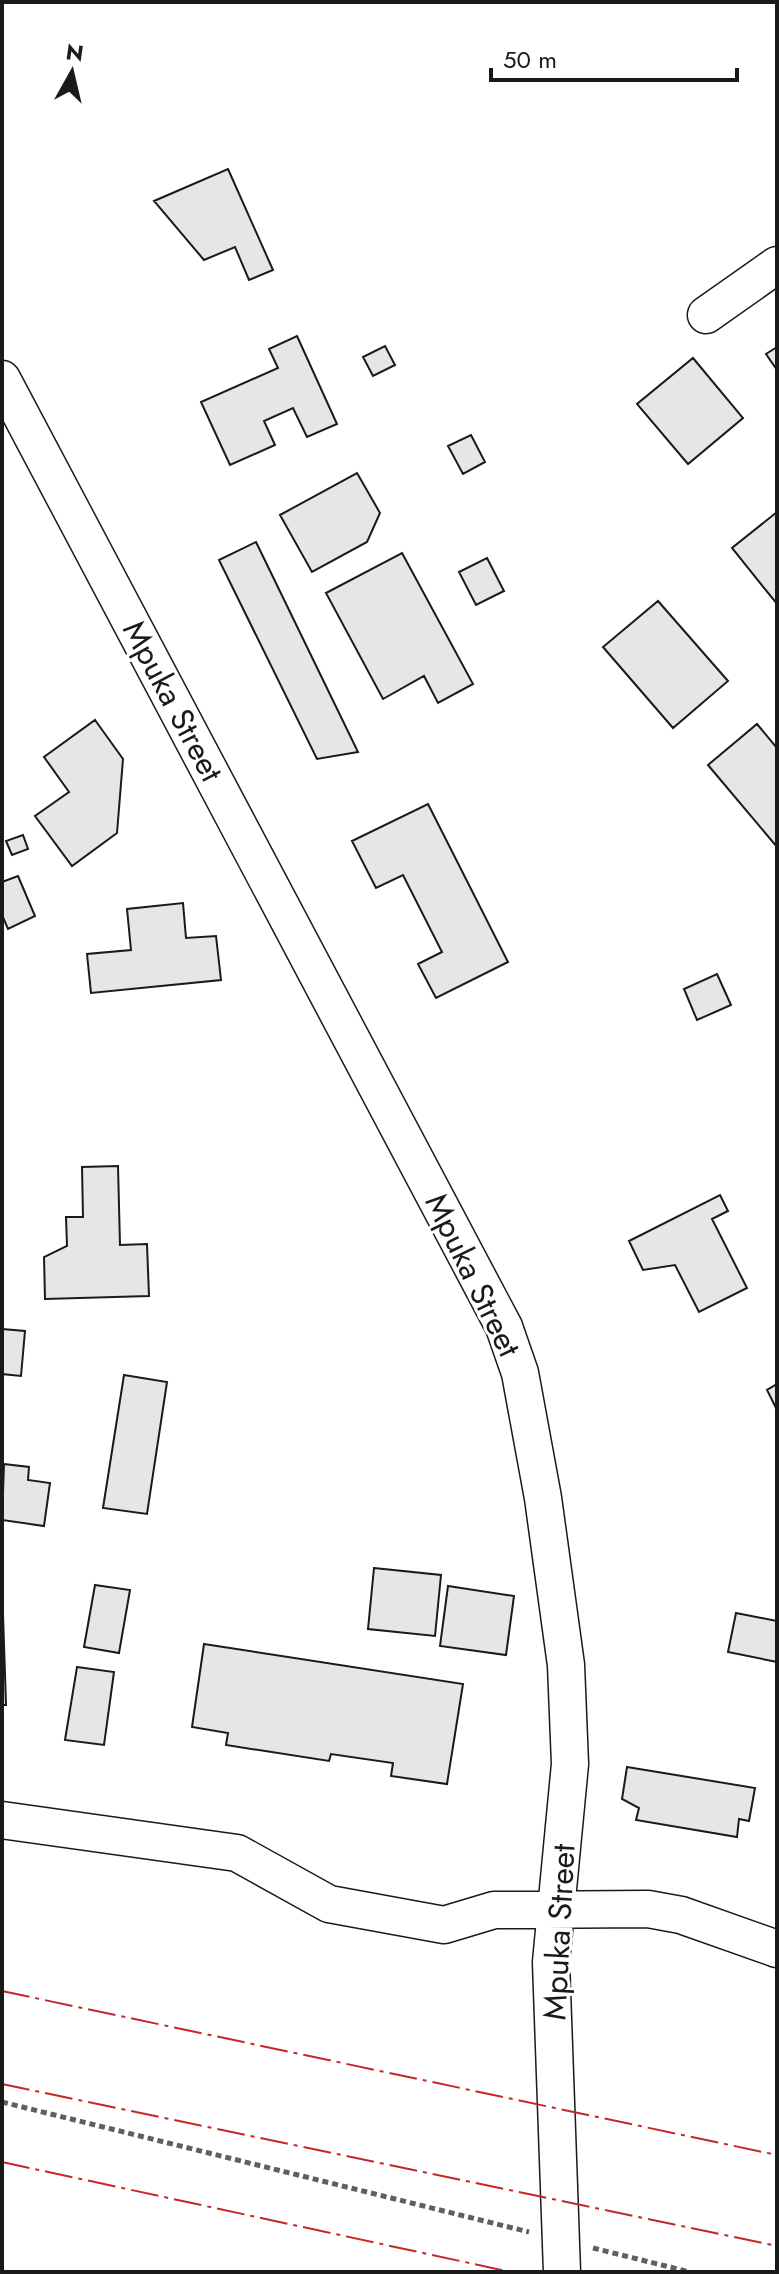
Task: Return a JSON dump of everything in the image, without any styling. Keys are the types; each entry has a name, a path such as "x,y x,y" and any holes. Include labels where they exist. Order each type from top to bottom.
{"street":[{"path":"706,315 777,265"},
{"name":"Mpuka Street","path":"2,379 504,1327 520,1373 541,1483 566,1665 570,1764 551,1962 561,2256"},
{"path":"2,1820 237,1853 329,1904 444,1925 494,1910 648,1909 681,1915 777,1949"}],"path":[{"path":"2,2102 270,2166 561,2256 690,2272"}],"building":[{"path":"228,169 273,270 249,280 235,247 204,260 154,201"},
{"path":"297,336 337,424 307,437 293,408 264,421 275,445 230,465 201,402 278,368 269,349"},
{"path":"385,346 395,365 373,376 363,357"},
{"path":"777,347 777,370 766,354"},
{"path":"693,358 743,418 688,464 637,404"},
{"path":"471,435 485,462 463,474 448,446"},
{"path":"357,473 380,513 367,542 312,572 280,515"},
{"path":"777,512 777,604 732,548"},
{"path":"256,542 358,752 317,759 219,560"},
{"path":"402,553 473,684 438,703 424,676 383,699 326,593"},
{"path":"487,558 504,591 476,605 459,572"},
{"path":"658,601 728,681 673,728 603,647"},
{"path":"95,720 123,759 117,833 72,866 35,816 69,792 44,757"},
{"path":"757,724 777,748 777,847 708,765"},
{"path":"428,804 508,962 436,998 418,964 442,952 403,875 376,888 352,841"},
{"path":"23,835 28,849 12,855 6,841"},
{"path":"18,876 35,916 8,929 2,915 2,882"},
{"path":"183,903 186,938 216,936 221,980 91,993 87,954 131,950 127,909"},
{"path":"717,974 731,1005 697,1020 684,989"},
{"path":"118,1166 120,1245 147,1244 149,1296 45,1299 44,1257 67,1246 66,1217 83,1217 82,1167"},
{"path":"720,1195 728,1211 712,1219 747,1288 699,1312 675,1265 643,1270 629,1241"},
{"path":"2,1329 25,1331 21,1376 2,1374"},
{"path":"124,1375 167,1382 147,1514 103,1508"},
{"path":"777,1384 777,1410 767,1390"},
{"path":"4,1464 29,1467 28,1480 50,1483 44,1526 2,1520"},
{"path":"374,1568 441,1575 435,1636 368,1629"},
{"path":"2,1584 6,1705 2,1705"},
{"path":"95,1585 130,1590 119,1653 84,1647"},
{"path":"448,1586 514,1596 506,1655 440,1646"},
{"path":"736,1613 777,1621 777,1662 728,1652"},
{"path":"204,1644 463,1684 447,1784 391,1776 393,1763 331,1754 329,1761 226,1745 228,1733 192,1727"},
{"path":"77,1667 114,1672 104,1745 65,1740"},
{"path":"627,1767 755,1788 749,1821 739,1819 737,1837 636,1820 639,1808 622,1799"}],"power":[{"path":"2,1991 777,2155"},
{"path":"2,2084 777,2246"},
{"path":"2,2162 511,2272"}]}
